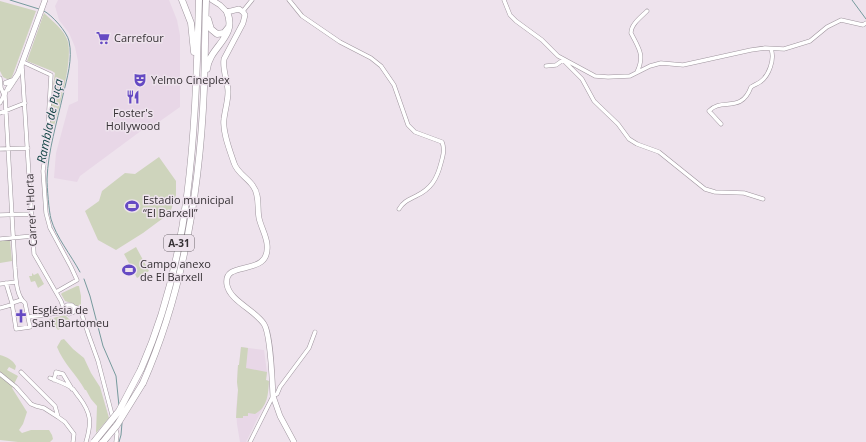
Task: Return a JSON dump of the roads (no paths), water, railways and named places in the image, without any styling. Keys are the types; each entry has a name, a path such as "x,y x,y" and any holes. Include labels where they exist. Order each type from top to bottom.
{"highway":[{"path":"182,0 192,31 195,88"},
{"path":"206,0 208,23 212,31 217,34 222,34 230,25"},
{"name":"A-31","path":"94,442 119,411 141,369 149,351 163,310 175,268 190,178 195,111 195,88 206,0"},
{"name":"A-31","path":"103,442 117,425 143,383 156,352 172,306 182,269 197,178 204,87 206,0"},
{"path":"204,87 207,65 228,33 230,25 227,12"}],"street":[{"path":"0,103 22,64 45,0"},
{"path":"41,11 49,0"},
{"path":"206,0 227,12 236,9 242,11 245,15 223,64 228,90 224,125 234,165 253,185 257,193 259,219 267,243 267,253 264,260 257,266 232,272 226,282 231,295 260,319 264,325 268,335 273,396 280,416 294,442"},
{"path":"242,11 252,0"},
{"path":"289,0 302,16 340,42 371,58 381,66 394,85 408,125 415,132 442,142 444,148 438,176 433,184 425,191 401,204 399,209"},
{"path":"504,0 510,16 533,32 582,79 594,101 613,118 629,139 659,152 706,189 715,192 744,193 763,199"},
{"path":"636,73 640,66 641,57 640,49 631,33 631,29 647,11"},
{"path":"563,60 595,76 626,77 650,66 661,64 683,65 751,50 765,48 784,49 810,40 841,20 863,24 866,23"},
{"path":"721,124 709,111 716,107 738,102 747,96 751,87 759,83 767,74 772,60 773,53 771,49"},
{"path":"546,66 556,65 563,60"},
{"path":"22,64 51,75 44,172 46,218 52,233 77,280 56,292"},
{"name":"Carrer L'Horta","path":"22,64 34,254 65,309"},
{"path":"0,78 6,90"},
{"path":"4,84 14,80"},
{"path":"4,84 8,85 5,95 16,282 21,300 25,303 30,327 16,329 6,283"},
{"path":"0,113 25,103"},
{"path":"0,149 28,148"},
{"path":"0,215 12,216 31,214"},
{"path":"0,239 33,236"},
{"path":"0,284 16,282"},
{"path":"0,308 21,300"},
{"path":"29,317 60,313 72,305 81,312 94,350 117,434 116,442"},
{"path":"74,307 74,312"},
{"path":"65,309 69,314 81,312"},
{"path":"250,442 273,396 277,394 280,387 309,348 315,332"},
{"path":"21,372 55,406 58,416"},
{"path":"73,389 52,379 56,372 63,374 88,411 89,432 86,442"},
{"path":"0,374 16,387 31,404 44,408 58,416 74,434 74,441"}],"waterway":[{"name":"Rambla de Puça","path":"10,0 39,9"},
{"path":"852,0 866,19"},
{"name":"Rambla de Puça","path":"44,11 55,20 68,37 70,48 68,75 49,158 47,179 51,219 56,232 80,272"},
{"name":"Rambla de Puça","path":"84,279 103,346 116,376 119,406"},
{"name":"Rambla de Puça","path":"119,442 122,423"}],"place":[{"name":"Carrefour","path":"103,38"},
{"name":"Yelmo Cineplex","path":"140,80"},
{"name":"Foster's Hollywood","path":"133,97"},
{"name":"Estadio municipal “El Barxell”","path":"132,206"},
{"name":"Campo anexo de El Barxell","path":"129,270"},
{"name":"Església de Sant Bartomeu","path":"21,316"}]}
